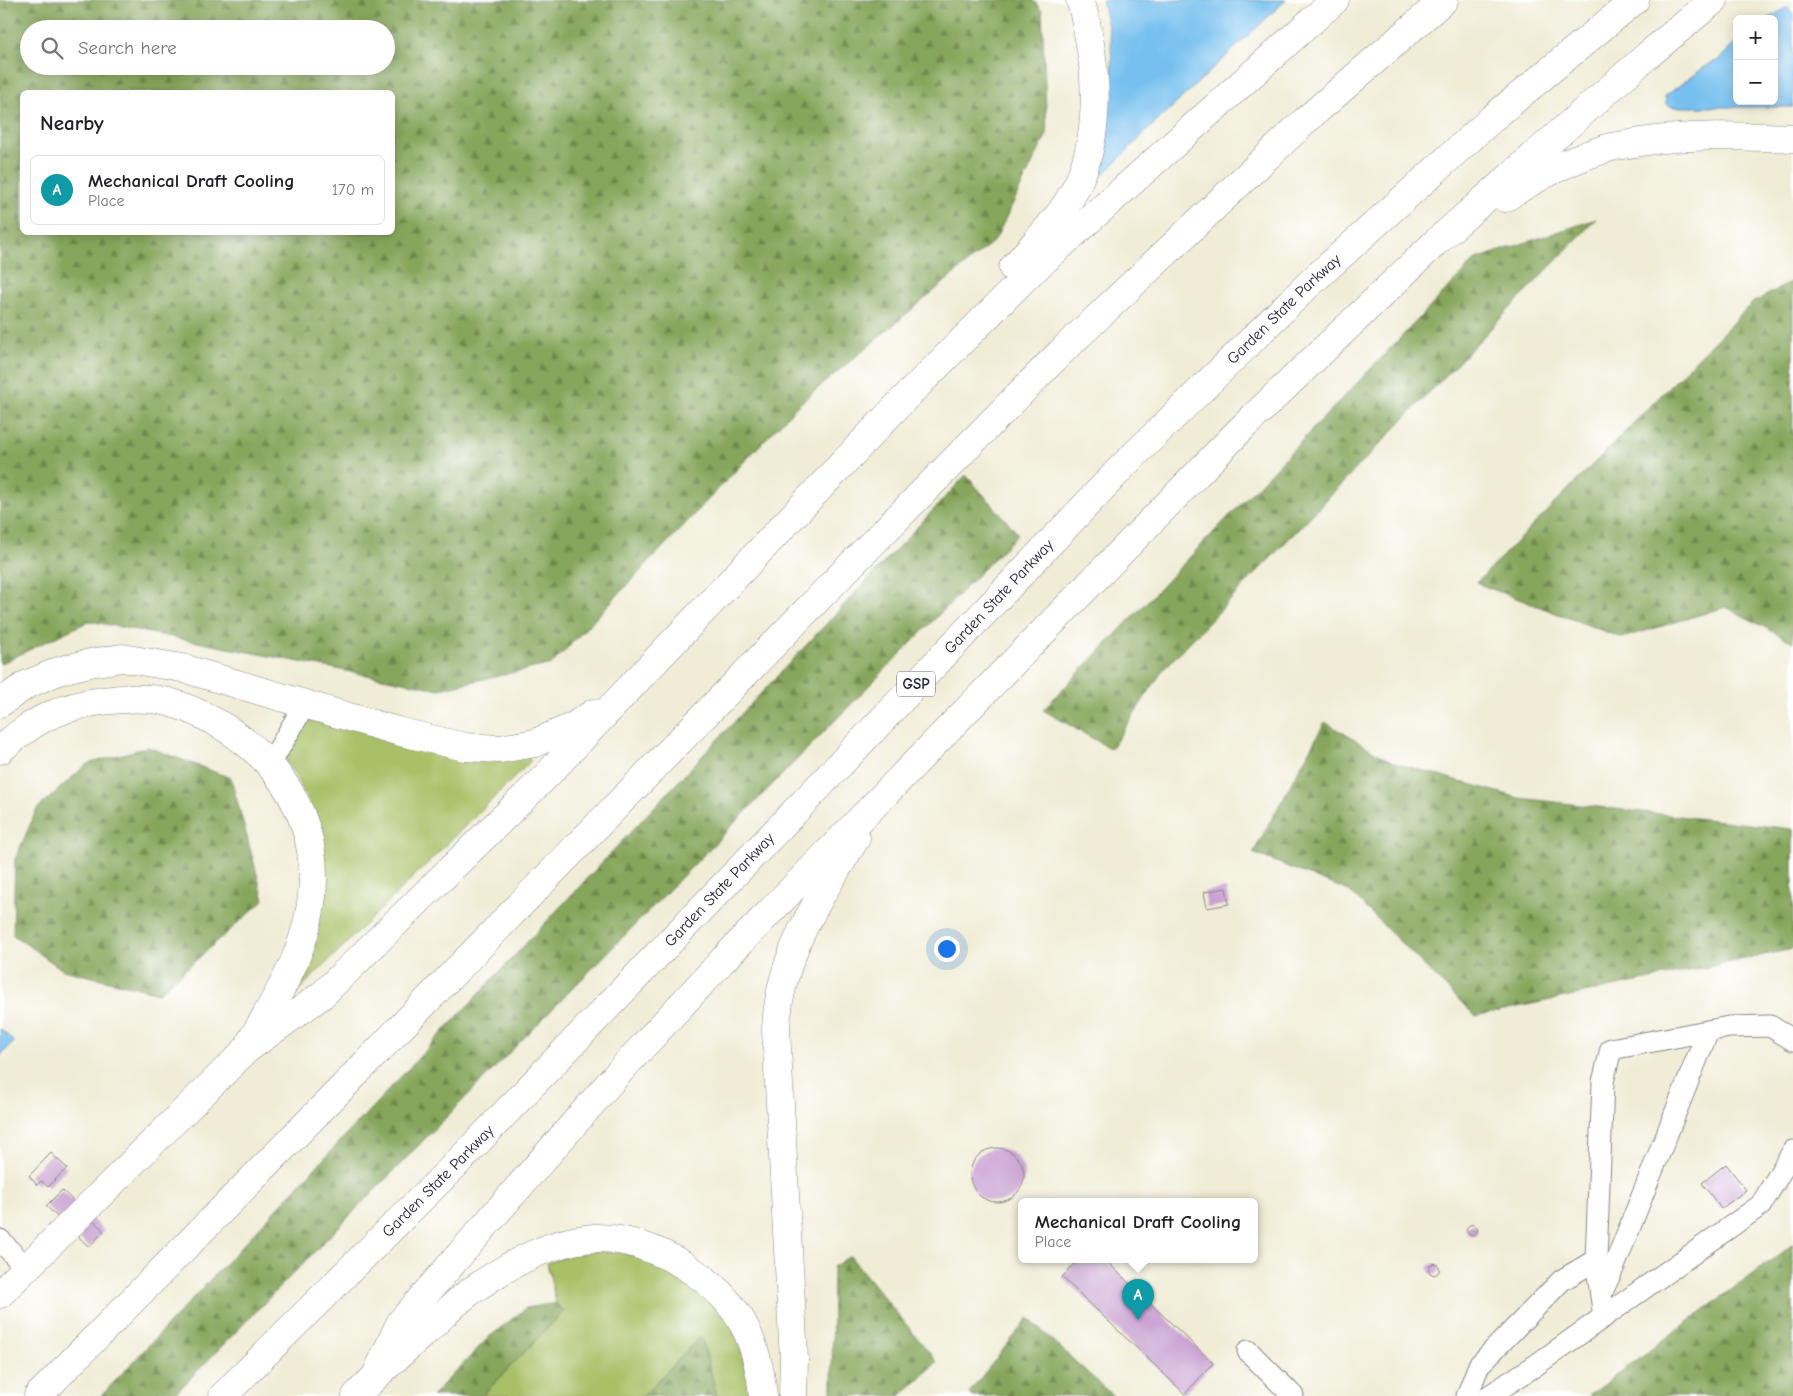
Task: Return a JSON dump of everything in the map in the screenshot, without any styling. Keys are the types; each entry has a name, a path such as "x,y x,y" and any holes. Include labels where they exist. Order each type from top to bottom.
{"highway":[{"path":"902,401 1037,242 1070,198 1085,163 1092,130 1096,96 1092,52 1080,0"},
{"path":"0,1294 246,1050 322,995 548,774 902,401 1030,274 1335,0"},
{"path":"38,1396 251,1181 841,575 1061,352 1306,120 1444,0"},
{"name":"Garden State Parkway","path":"223,1396 465,1155 1123,466 1332,264 1495,116 1636,0"},
{"path":"377,1373 400,1323 620,1071 880,798 1242,428 1435,244 1648,55 1714,0"},
{"path":"1435,244 1523,186 1578,158 1613,147 1664,139 1705,136 1793,138"},
{"path":"0,703 26,685 61,670 122,658 182,668 435,740 465,747 500,749 535,743 574,726 623,695"},
{"path":"0,750 17,735 54,714 110,699 152,699 175,704 222,726 254,749 270,764 291,794 305,827 312,861 312,896 308,926 297,956 282,990 246,1050"},
{"path":"793,1396 794,1359 776,1030 777,1011 789,961 801,932 880,798"},
{"path":"356,1396 377,1373 476,1287 516,1263 548,1249 595,1238 629,1243 657,1252 686,1266 715,1288 736,1311 754,1344 761,1375 763,1396"}],"lane":[{"path":"270,764 305,704"},
{"path":"1604,1317 1596,1260 1603,1082 1611,1050 1729,1027 1770,1026 1793,1040"},
{"path":"1601,1294 1615,1264 1708,1031"},
{"path":"1489,1396 1761,1205 1793,1151"},
{"path":"0,1240 26,1268"},
{"path":"1466,1396 1480,1365 1562,1280 1596,1260"},
{"path":"1248,1352 1293,1396"}],"green space":[{"path":"0,0 1033,0 1042,11 1047,134 995,240 799,404 552,664 439,689 89,621 0,664"},
{"path":"1596,219 1163,670 1111,749 1043,710 1476,259"},
{"path":"1793,281 1793,642 1726,607 1622,638 1476,583 1752,303"},
{"path":"966,475 1018,534 173,1396 101,1396"},
{"path":"310,720 528,757 531,761 298,991 295,987 322,842 313,808 284,757 305,724"},
{"path":"1325,722 1392,762 1519,798 1793,829 1793,949 1475,1016 1349,891 1253,853"},
{"path":"148,747 231,778 264,900 159,993 63,970 13,935 15,859 37,809 87,764"},
{"path":"1793,1244 1793,1396 1588,1396"},
{"path":"595,1251 629,1254 691,1279 735,1327 753,1396 717,1396 701,1336 643,1396 482,1396 564,1311 556,1303 547,1263 571,1255"},
{"path":"850,1256 937,1362 901,1396 832,1396 833,1267"},
{"path":"556,1303 564,1311 482,1396 432,1396 489,1337 526,1308"},
{"path":"1028,1318 1113,1396 971,1396 969,1393"},
{"path":"701,1336 717,1396 643,1396"}],"water":[{"path":"1102,0 1286,0 1102,176 1092,181 1106,135 1112,75 1111,40"},
{"path":"1788,7 1793,14 1793,107 1672,107 1666,104 1665,96 1710,63 1717,61 1733,46 1733,105 1778,105 1778,15 1774,15"},
{"path":"0,1028 14,1042 0,1056"}],"building":[{"path":"1226,888 1229,904 1207,908 1204,892"},
{"path":"992,1148 1002,1148 1012,1152 1020,1160 1024,1175 1020,1190 1012,1198 1002,1202 992,1202 982,1198 974,1190 970,1180 970,1170 974,1160 982,1152"},
{"path":"51,1153 67,1168 48,1187 41,1181 37,1185 29,1176"},
{"path":"1726,1164 1746,1190 1721,1209 1702,1183"},
{"path":"62,1190 104,1231 89,1247 46,1206"},
{"path":"1470,1225 1474,1225 1477,1230 1476,1234 1470,1235 1467,1232 1467,1228"},
{"path":"1075,1263 1108,1263 1213,1363 1185,1394 1062,1277"},
{"path":"1432,1264 1436,1264 1439,1269 1438,1273 1432,1274 1429,1271 1429,1267"}],"place":[{"name":"Mechanical Draft Cooling","path":"1138,1320"}]}
